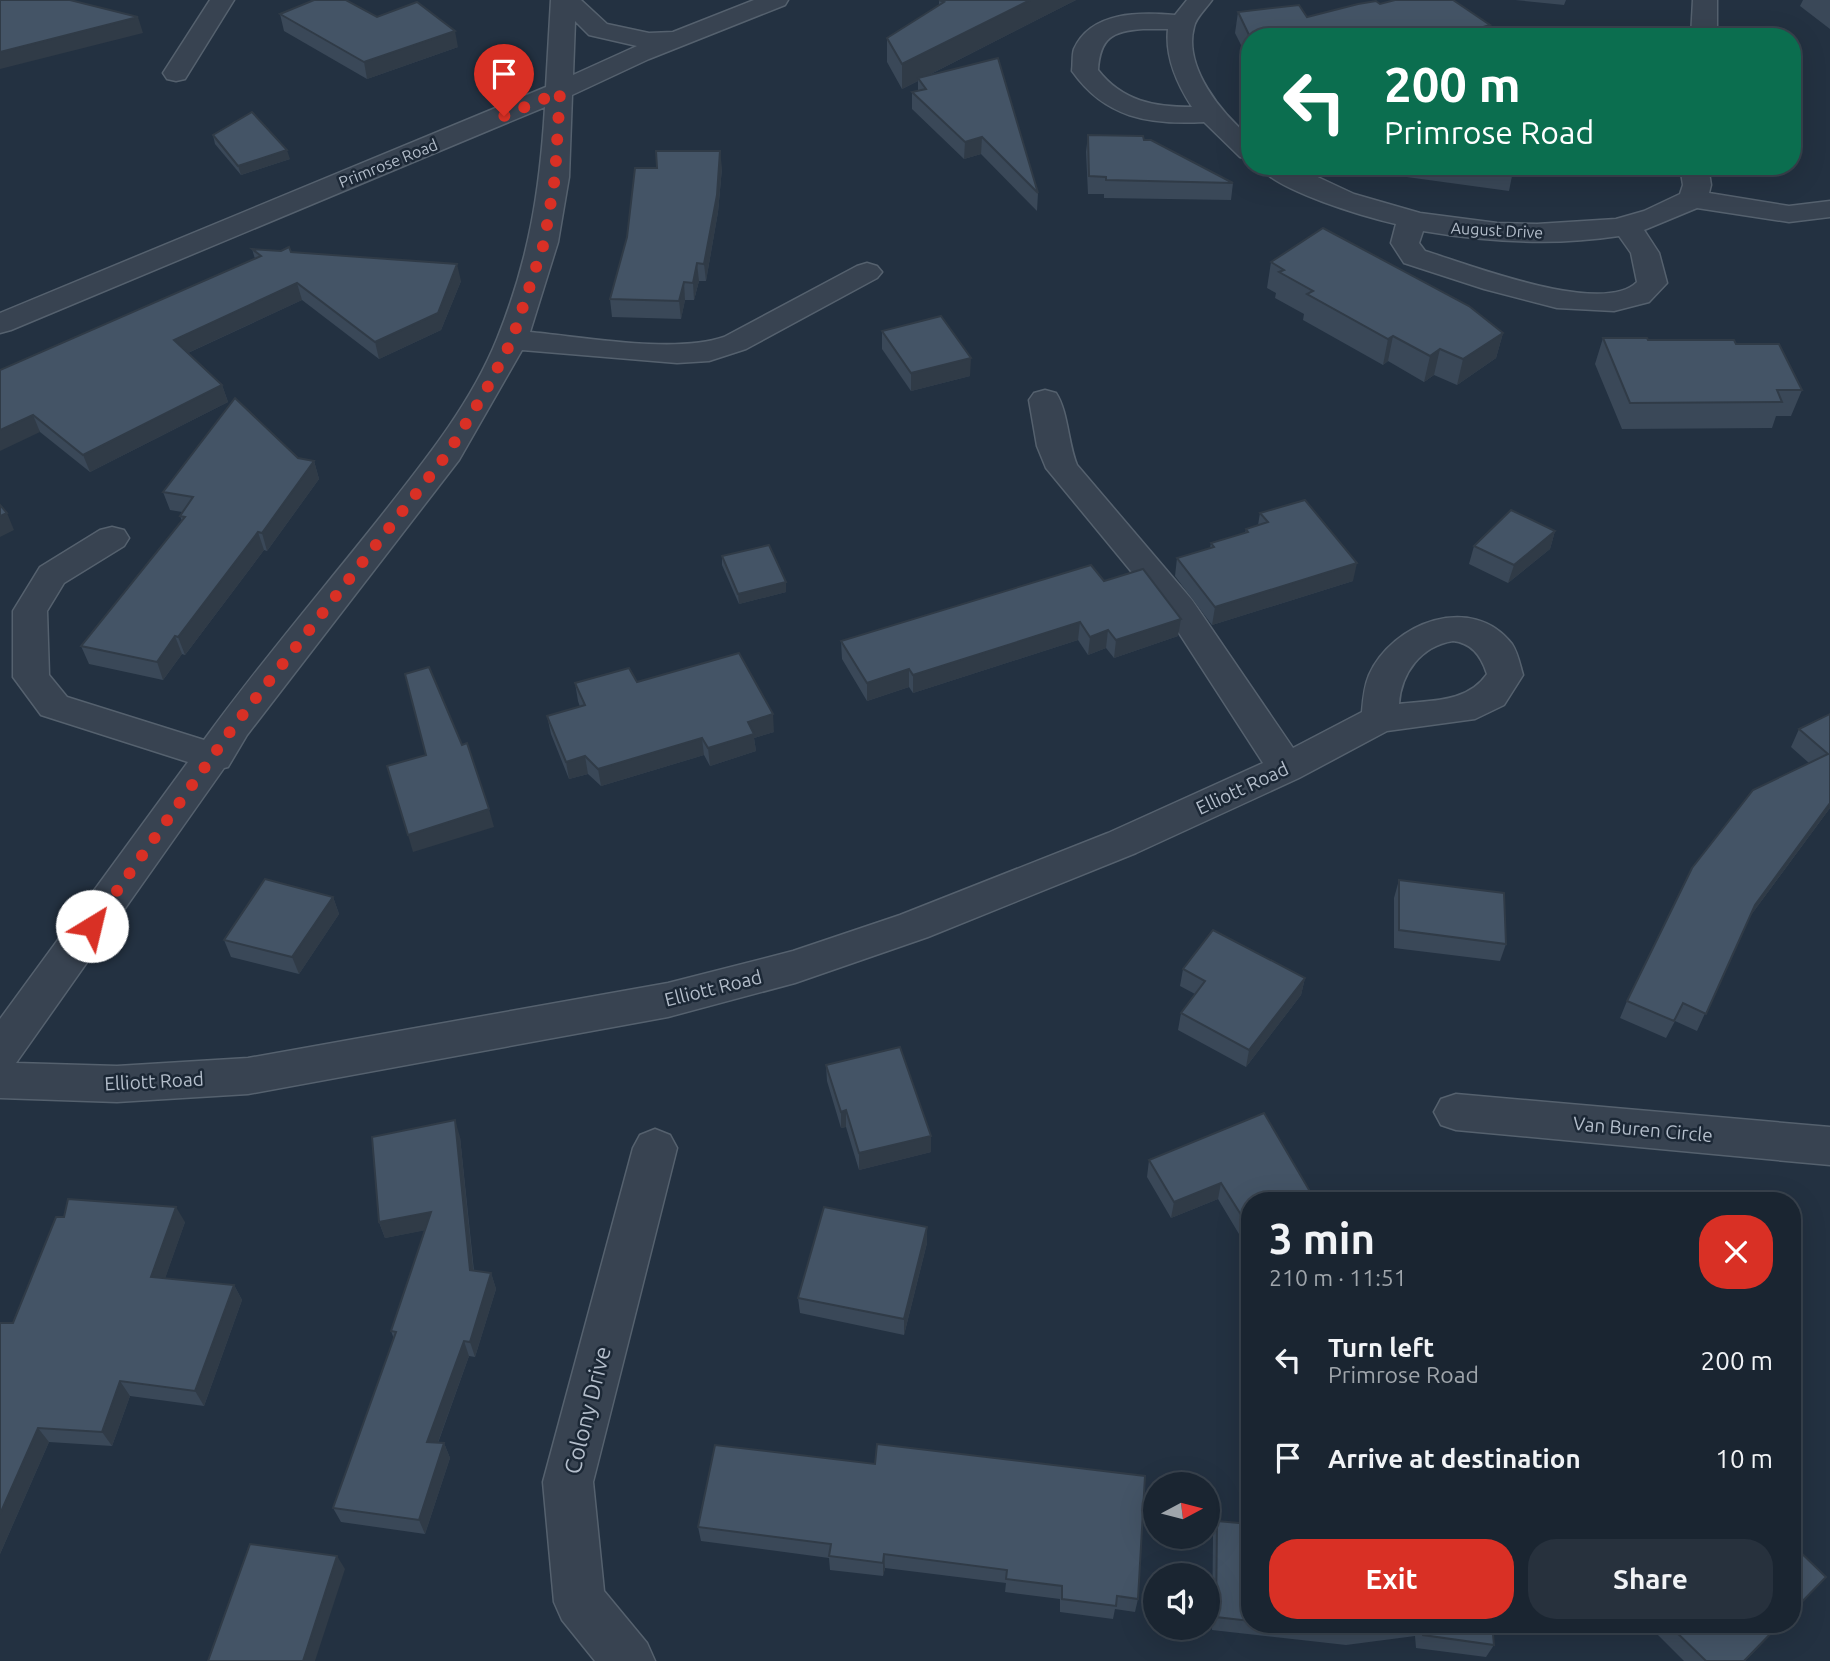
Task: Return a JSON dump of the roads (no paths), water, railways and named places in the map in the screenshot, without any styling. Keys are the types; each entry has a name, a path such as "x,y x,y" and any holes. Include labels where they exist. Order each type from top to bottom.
{"street":[{"path":"176,74 222,0"},
{"path":"565,0 598,30 649,41 682,38"},
{"path":"0,1052 215,757 234,726 448,453 512,340 544,243 555,177 565,0"},
{"name":"Primrose Road","path":"0,324 560,92 640,54 776,0"},
{"path":"1200,0 1183,23 1179,42 1184,65 1192,89 1209,114 1241,143"},
{"path":"1704,28 1706,0"},
{"path":"1183,23 1150,21 1118,24 1097,35 1086,50 1085,71 1102,92 1127,106 1154,113 1209,114"},
{"name":"August Drive","path":"1292,175 1352,204 1411,222 1456,229 1542,233 1627,226 1693,199"},
{"path":"1695,175 1697,185 1693,199 1789,214 1830,209"},
{"path":"1411,222 1405,243 1414,257 1560,300 1598,304 1638,297 1652,283 1645,253 1627,226"},
{"path":"512,340 677,354 709,352 735,343 867,272"},
{"path":"1045,400 1053,446 1062,468 1180,608 1286,768"},
{"path":"112,538 52,575 30,611 30,677 54,706 215,757"},
{"name":"Elliott Road","path":"0,1080 117,1084 248,1076 668,1000 794,967 914,926 1122,843 1286,768 1380,719"},
{"name":"Van Buren Circle","path":"1456,1112 1830,1146"},
{"name":"Colony Drive","path":"629,1661 580,1602 568,1482 655,1148"}]}
